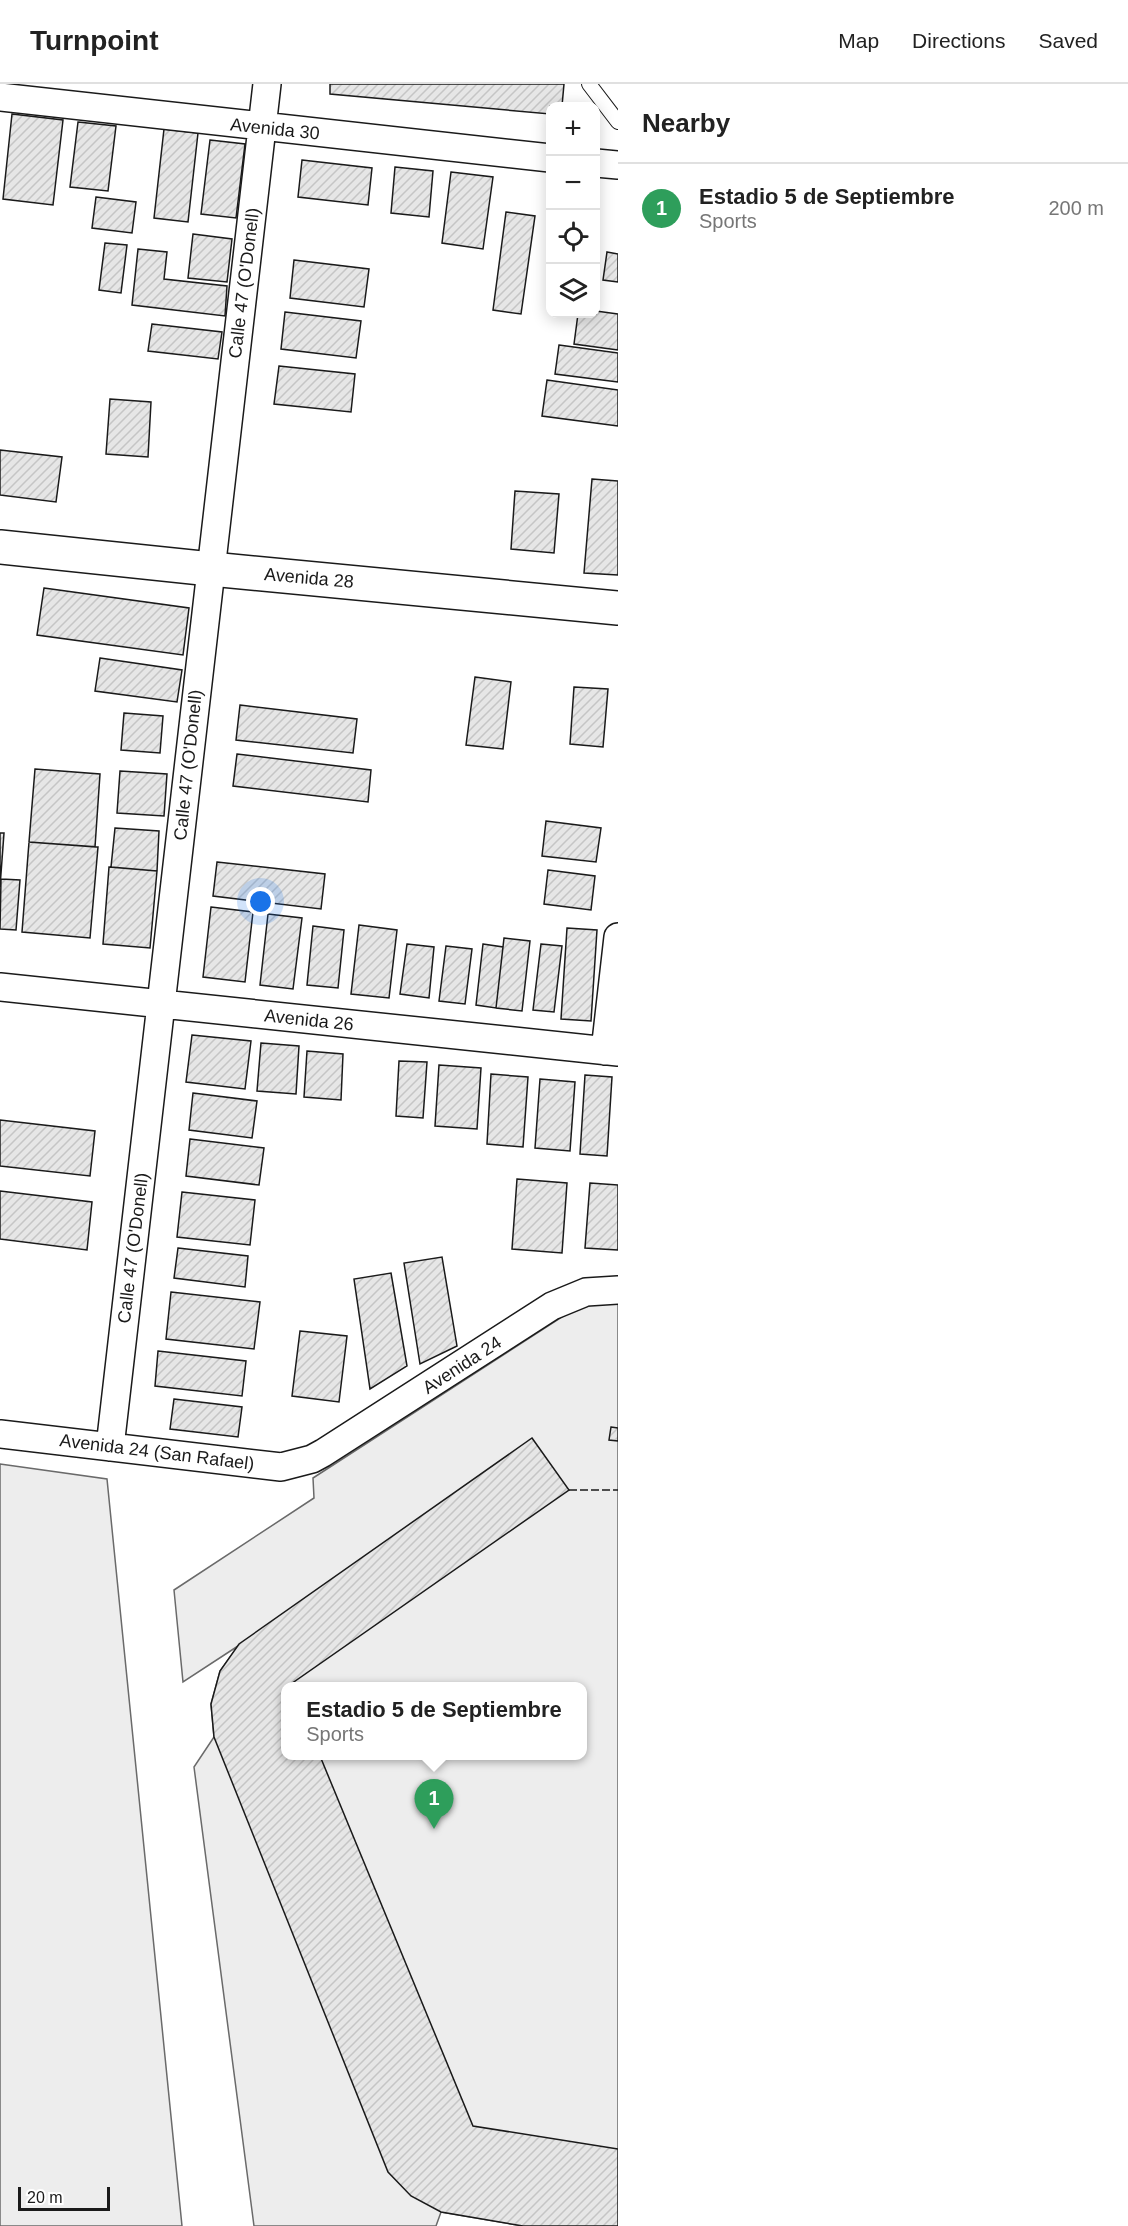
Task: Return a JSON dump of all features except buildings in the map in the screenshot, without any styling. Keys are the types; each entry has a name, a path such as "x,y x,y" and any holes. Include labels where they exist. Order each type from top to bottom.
{"main road":[{"name":"Avenida 28","path":"0,547 618,608"}],"street":[{"name":"Calle 47 (O'Donell)","path":"110,1447 267,84"},
{"name":"Avenida 30","path":"0,97 262,128 546,158"},
{"path":"600,163 618,165"},
{"path":"612,1052 618,937"},
{"name":"Avenida 26","path":"0,987 612,1052"},
{"name":"Avenida 24","path":"312,1459 552,1306 586,1292 618,1290"},
{"name":"Avenida 24 (San Rafael)","path":"0,1434 281,1467 312,1459"}],"lane":[{"path":"589,84 618,122"}],"shaded area":[{"path":"618,1303 618,2226 523,2226 441,2212 436,2226 254,2226 194,1767 214,1737 211,1704 220,1671 238,1646 183,1682 174,1590 314,1498 313,1478 571,1311 595,1304"},
{"path":"0,1464 107,1479 182,2226 0,2226"}],"fence":[{"path":"569,1490 618,1490"}],"place":[{"name":"Estadio 5 de Septiembre","path":"434,1829"}]}
